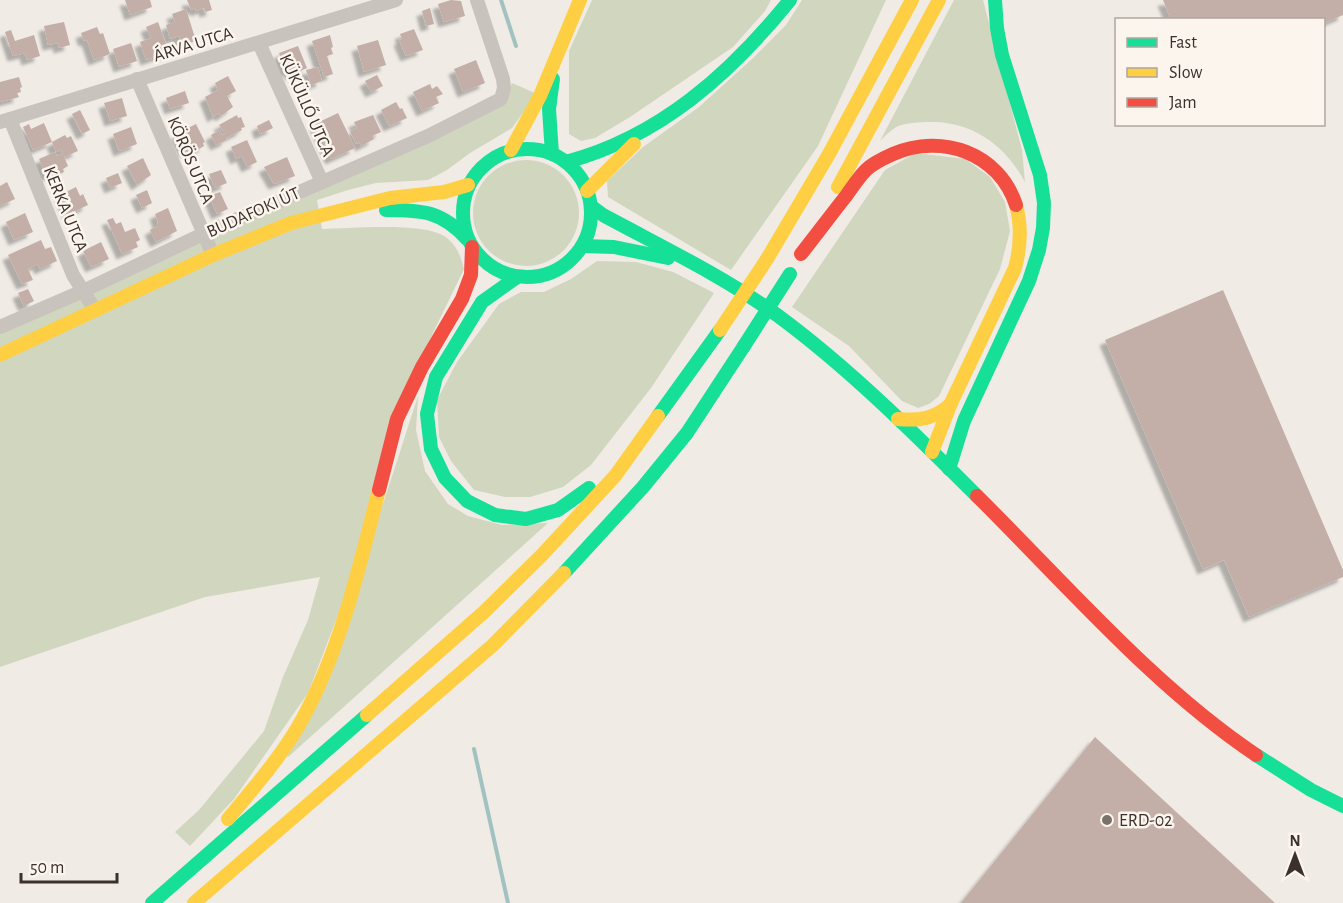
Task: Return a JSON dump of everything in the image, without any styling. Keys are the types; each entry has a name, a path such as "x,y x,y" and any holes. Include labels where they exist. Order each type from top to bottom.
{"main road":[{"path":"511,150 555,62 580,0"},
{"path":"566,162 580,160 609,149 651,127 707,87 743,56 790,0"},
{"path":"165,890 484,612 582,513 615,476 720,330 767,259 829,154 912,0"},
{"path":"194,903 493,645 541,598 643,487 687,433 790,274 939,0"},
{"path":"949,468 960,429 1032,274 1044,217 1039,165 1005,69 996,25 995,0"},
{"path":"552,154 549,109 555,62"},
{"path":"587,191 651,127"},
{"path":"801,254 858,179 880,159 898,151 924,145 952,146 979,156 999,172 1011,189 1020,224 1020,247 1007,287 951,404 932,452"},
{"path":"532,149 552,154 566,162 582,180 587,191 591,206 588,234 582,246 574,257 554,272 542,276 517,277 491,267 480,259 470,243 462,218 464,195 468,185 482,167 500,154 511,150 532,149"},
{"name":"BUDAFOKI ÚT","path":"0,355 164,277 291,223 390,198 444,192 468,185"},
{"path":"591,206 603,215 738,289 790,325 898,419 1109,628 1206,718 1251,753 1301,785 1343,806"},
{"name":"BUDAFOKI ÚT","path":"341,211 403,210 438,214 459,228 470,243"},
{"path":"152,903 219,830 265,774 292,737 316,693 342,631 350,604 397,418 422,367 462,298 471,275 470,243"},
{"path":"582,246 614,248 687,261"},
{"path":"517,277 482,302 444,363 432,387 426,415 428,441 436,463 450,486 478,508 505,517 535,517 551,513 567,506 582,495 659,417"},
{"path":"898,419 928,420 939,415 951,404"},
{"path":"932,452 948,442 960,429"}],"street":[{"name":"ÁRVA UTCA","path":"5,121 396,0"},
{"name":"BUDAFOKI ÚT","path":"0,327 83,291 203,234 428,136 495,102 504,94 503,80 477,0"},
{"name":"KÜKÜLLŐ UTCA","path":"260,43 322,182"},
{"name":"KÖRÖS UTCA","path":"137,80 213,255"},
{"name":"KERKA UTCA","path":"5,121 73,275 95,310"},
{"path":"155,258 164,277"}],"green space":[{"path":"592,0 771,0 765,11 733,47 630,117 595,138 581,141 569,134 569,51"},
{"path":"802,0 886,0 818,146 731,270 608,197 607,181 643,147 699,107 752,59 786,25"},
{"path":"954,0 983,0 1022,150 1025,182 1009,158 999,148 964,127 936,122 907,124 896,127 880,141"},
{"path":"512,83 535,93 512,128 447,170 428,180 376,183 317,200 322,229 405,228 437,233 447,238 453,245 464,269 431,337 350,584 308,693 234,799 190,846 175,832 199,810 264,731 283,677 308,620 320,577 205,597 0,667 0,333 503,103"},
{"path":"916,153 965,159 990,177 1005,202 1010,231 1000,269 939,396 929,404 918,408 902,401 849,346 792,307 885,170"},
{"path":"526,160 546,164 564,175 575,193 579,213 575,233 564,251 546,262 526,266 506,262 488,251 477,233 473,213 477,193 488,175 506,164"},
{"path":"597,261 636,262 673,272 714,293 651,388 591,465 563,487 530,497 505,497 474,490 451,461 439,437 437,400 457,362 499,304 521,292 544,292 571,279"},
{"path":"418,396 416,430 425,471 448,504 468,516 502,525 548,523 287,758 385,498"}],"building":[{"path":"125,0 150,0 152,7 130,15"},
{"path":"187,0 209,0 212,10 205,12 204,8 196,11 195,8 191,10"},
{"path":"451,0 461,1 465,16 444,22 438,4"},
{"path":"1163,0 1343,0 1343,15 1325,23 1325,18 1170,18"},
{"path":"430,8 434,24 426,26 422,11"},
{"path":"186,9 196,41 181,46 179,36 170,39 166,25 175,22 172,14"},
{"path":"64,22 70,45 59,48 58,43 48,45 44,26"},
{"path":"158,22 169,52 146,60 140,42 151,38 146,27"},
{"path":"97,27 100,34 103,33 110,54 94,60 87,40 84,41 81,33"},
{"path":"414,29 423,50 406,56 399,40 402,39 400,34"},
{"path":"11,30 15,41 34,35 40,56 27,60 25,53 13,56 5,32"},
{"path":"330,35 333,54 327,56 333,74 324,77 312,41"},
{"path":"378,40 386,65 364,72 357,46"},
{"path":"131,43 137,61 119,67 113,49"},
{"path":"298,46 307,68 291,75 289,70 286,72 279,53"},
{"path":"476,60 485,83 463,92 454,69"},
{"path":"318,67 322,81 311,85 306,70"},
{"path":"377,75 383,86 371,92 365,81"},
{"path":"228,76 236,91 227,96 233,107 221,116 219,113 213,117 205,97 218,90 215,83"},
{"path":"19,77 22,87 21,92 17,93 19,97 0,102 0,82"},
{"path":"430,84 432,89 437,86 443,94 436,97 439,103 422,111 413,92"},
{"path":"185,91 189,103 170,109 166,98"},
{"path":"122,98 127,116 110,121 104,103"},
{"path":"396,102 407,118 389,126 381,110"},
{"path":"80,110 90,130 82,134 72,114"},
{"path":"338,113 355,148 331,159 315,124"},
{"path":"237,115 238,118 241,117 245,127 216,145 211,135 220,130 222,135 225,134 219,125"},
{"path":"373,115 381,132 372,136 374,139 361,146 359,142 356,144 350,131 357,128 354,122"},
{"path":"269,120 273,128 260,134 257,126"},
{"path":"44,123 52,142 33,150 23,127 29,124 31,129"},
{"path":"196,124 205,142 204,146 199,149 197,146 185,152 176,134"},
{"path":"131,127 137,144 119,151 113,134"},
{"path":"65,135 67,138 71,136 78,151 64,157 68,166 63,169 64,172 55,176 54,173 46,176 39,159 55,152 57,156 63,153 61,150 56,152 52,142"},
{"path":"247,140 257,162 247,167 242,156 236,159 231,147"},
{"path":"287,157 295,176 274,184 264,167"},
{"path":"143,158 151,175 137,185 127,166"},
{"path":"221,170 227,183 215,188 209,174"},
{"path":"118,173 122,183 110,188 106,178"},
{"path":"7,182 15,199 0,206 0,186"},
{"path":"76,187 80,196 83,194 88,205 69,214 60,195"},
{"path":"147,190 152,203 142,208 136,195"},
{"path":"220,192 228,209 217,214 209,196"},
{"path":"168,208 177,231 156,242 150,230 157,226 155,214"},
{"path":"25,213 33,232 14,240 6,222"},
{"path":"113,218 116,224 121,222 125,232 135,228 140,240 136,242 138,247 122,254 107,220"},
{"path":"41,240 45,249 51,247 57,261 40,269 38,264 28,269 33,280 22,284 8,255"},
{"path":"101,242 109,259 91,267 83,251"},
{"path":"28,289 34,301 24,306 18,293"},
{"path":"1223,290 1343,570 1343,577 1249,617 1224,560 1203,569 1105,340"},
{"name":"ERD-02","path":"1095,737 1275,903 961,903"}],"waterway":[{"path":"501,0 516,46"},
{"path":"474,749 508,903"}],"traffic: fast":[{"path":"566,162 632,137 691,99 743,53 790,0"},
{"path":"949,469 964,421 1029,281 1043,228 1044,203 1040,175 1002,55 995,0"},
{"path":"552,154 549,109 553,79"},
{"path":"527,149 552,153 573,167 587,188 591,213 587,238 573,259 552,273 527,277 502,273 481,259 467,238 463,213 467,188 481,167 502,153 527,149"},
{"path":"591,206 603,215 714,275 804,335 905,425 977,496"},
{"path":"386,210 431,214 449,223 467,239"},
{"path":"582,246 614,247 668,258"},
{"path":"744,346 790,274"},
{"path":"517,277 482,302 436,377 427,414 431,449 445,478 467,501 495,515 526,519 558,510 589,488"},
{"path":"658,416 720,330"},
{"path":"564,573 643,487 687,433 744,346"},
{"path":"152,903 367,715"},
{"path":"1256,755 1311,790 1343,806"}],"traffic: slow":[{"path":"511,150 540,96 580,0"},
{"path":"767,259 829,154 912,0"},
{"path":"838,187 939,0"},
{"path":"587,191 634,144"},
{"path":"0,355 213,255 291,223 390,198 444,192 468,185"},
{"path":"932,452 951,403 1015,268 1020,236 1016,205"},
{"path":"720,330 767,259"},
{"path":"898,419 926,418 939,413 951,404"},
{"path":"367,715 484,612 541,556 615,476 658,416"},
{"path":"228,819 287,743 317,689 339,634 379,490"},
{"path":"194,903 493,645 564,573"}],"traffic: jam":[{"path":"801,254 866,170 886,157 912,148 949,147 983,160 1008,187 1016,205"},
{"path":"379,490 397,419 422,367 462,299 471,275 472,247"},
{"path":"977,496 1146,666 1218,728 1256,755"}],"place":[{"name":"ERD-02","path":"1107,820"}]}
